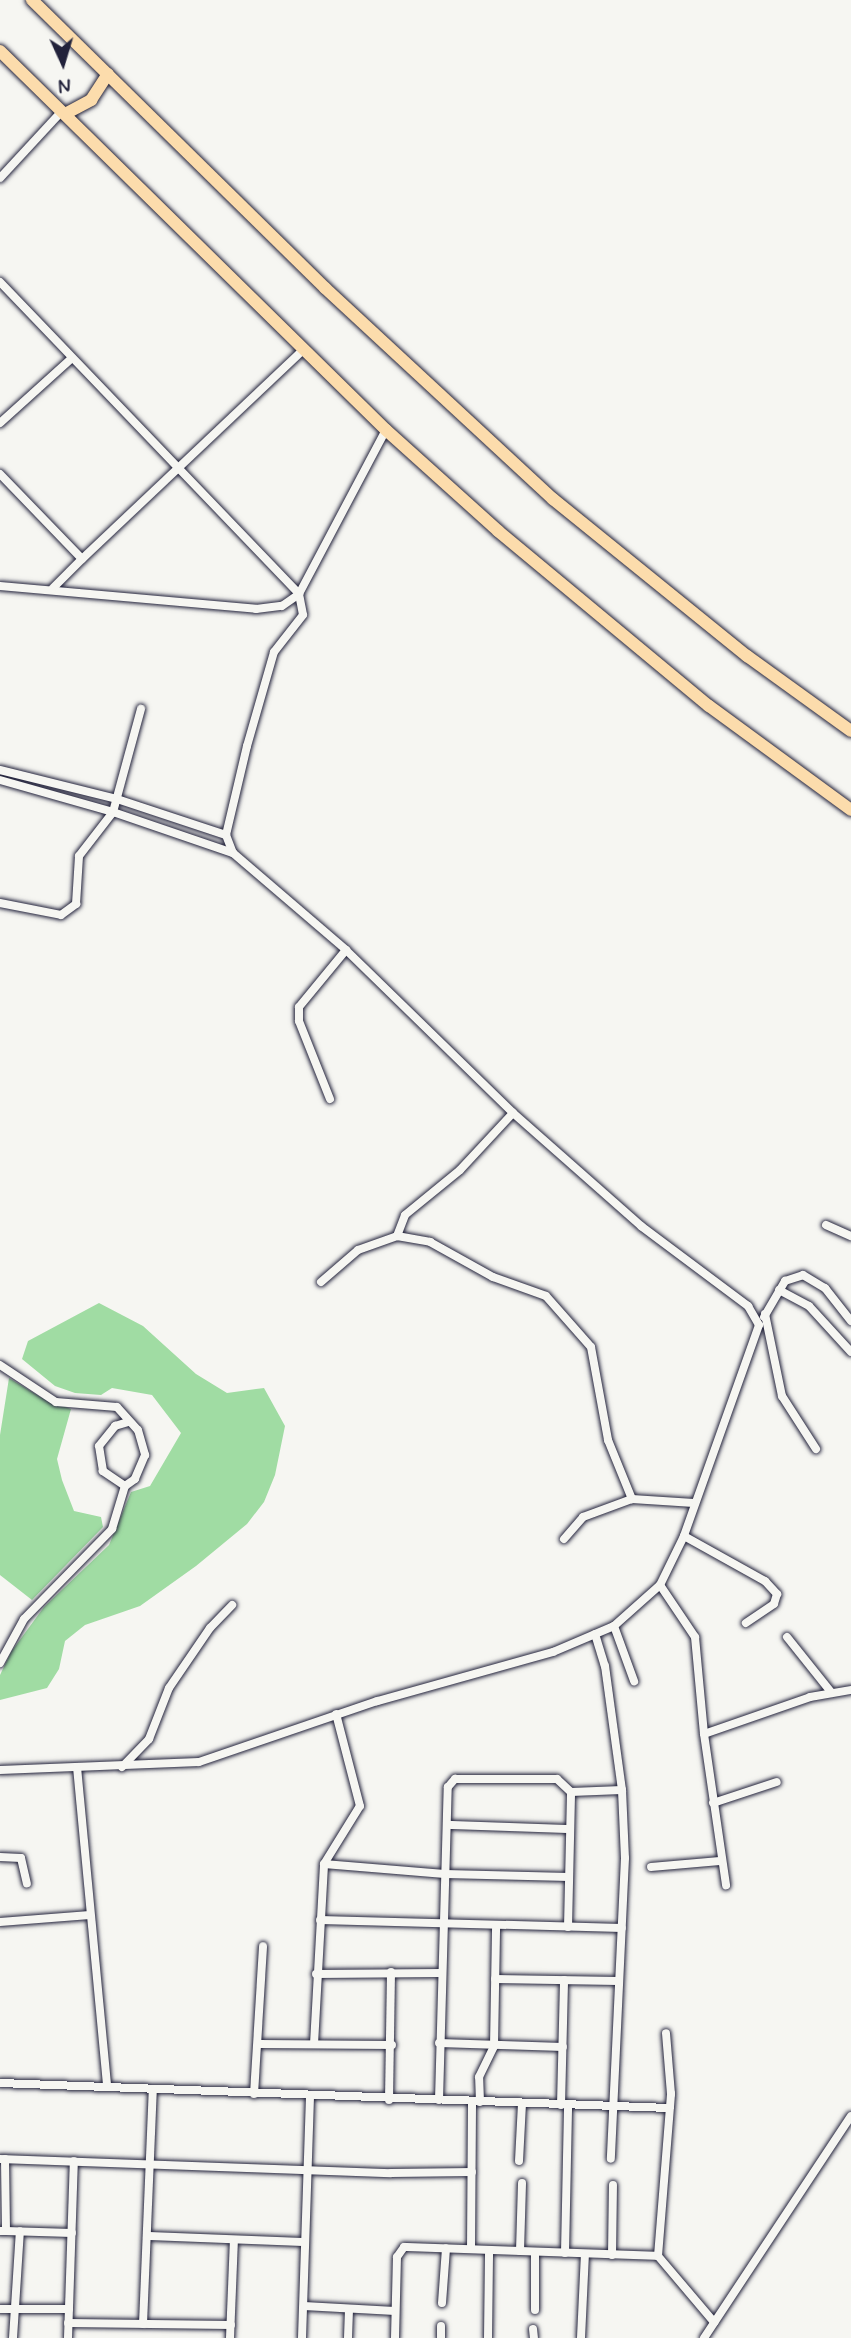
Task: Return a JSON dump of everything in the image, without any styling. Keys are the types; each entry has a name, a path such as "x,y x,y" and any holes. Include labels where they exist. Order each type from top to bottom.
{"highway":[{"path":"32,0 325,288 553,499 747,656 851,731"},
{"path":"0,51 386,430 615,629 709,706 851,810"},
{"path":"63,112 91,100 108,74"}],"street":[{"path":"0,178 63,112"},
{"path":"0,282 299,594 303,615 274,652 226,835 233,853"},
{"path":"53,588 304,349"},
{"path":"0,423 72,358"},
{"path":"0,586 53,588 256,609 282,606 299,594 386,430"},
{"path":"0,474 82,559"},
{"path":"0,903 51,914 69,912 78,895 82,847 113,811 141,709"},
{"path":"0,769 117,799 226,835"},
{"path":"0,780 113,811 233,853 346,950 513,1113 641,1226 748,1306 759,1325"},
{"path":"330,1099 299,1021 299,1007 346,950"},
{"path":"397,1236 405,1215 460,1170 513,1113"},
{"path":"827,1225 851,1236"},
{"path":"321,1283 358,1250 397,1236 430,1242 493,1277 534,1289 582,1333 594,1362 608,1440 632,1499"},
{"path":"0,1770 199,1762 336,1714 553,1652 614,1626 660,1586 684,1536 759,1325 785,1281 803,1275 816,1279 837,1300 851,1321"},
{"path":"779,1290 809,1306 851,1352"},
{"path":"837,1300 851,1303"},
{"path":"765,1314 782,1396 816,1449"},
{"path":"0,1365 56,1402 117,1407 138,1430 145,1455 142,1468 125,1486 112,1529 24,1619 0,1663"},
{"path":"125,1486 103,1471 99,1446 116,1426 128,1422"},
{"path":"564,1539 583,1517 632,1499 694,1503"},
{"path":"684,1536 765,1581 777,1594 774,1604 746,1623"},
{"path":"660,1586 695,1637 704,1734 720,1861 726,1885"},
{"path":"122,1767 149,1739 169,1688 210,1628 232,1605"},
{"path":"614,1626 634,1681"},
{"path":"595,1634 605,1666 622,1790 622,1928 611,2106 611,2159"},
{"path":"787,1637 831,1692"},
{"path":"704,1734 831,1692 851,1690"},
{"path":"314,2044 324,1864 360,1805 336,1714"},
{"path":"77,1767 107,2087"},
{"path":"439,2100 448,1787 455,1779 557,1779 571,1792 622,1790"},
{"path":"713,1803 777,1782"},
{"path":"568,1927 571,1792"},
{"path":"449,1825 570,1829"},
{"path":"0,1857 21,1858 27,1883"},
{"path":"651,1867 720,1861"},
{"path":"324,1864 445,1874 569,1877"},
{"path":"0,1922 90,1915"},
{"path":"320,1920 496,1927 622,1928"},
{"path":"471,2249 476,2102 479,2077 494,2046 496,1927"},
{"path":"254,2094 263,1946"},
{"path":"389,2100 391,1972"},
{"path":"316,1974 442,1973"},
{"path":"495,1979 618,1981"},
{"path":"564,1980 565,2253"},
{"path":"666,2033 670,2108 658,2256 714,2322"},
{"path":"439,2043 563,2047"},
{"path":"259,2044 391,2045"},
{"path":"0,2083 389,2100 670,2108"},
{"path":"143,2324 153,2089"},
{"path":"302,2338 310,2096"},
{"path":"519,2161 523,2103"},
{"path":"708,2336 714,2322 851,2116"},
{"path":"72,2233 3,2231 3,2159 308,2171 472,2172"},
{"path":"68,2338 74,2161"},
{"path":"520,2251 522,2183"},
{"path":"612,2255 613,2185"},
{"path":"13,2338 20,2231"},
{"path":"146,2236 305,2242"},
{"path":"230,2338 234,2240"},
{"path":"395,2338 399,2250 446,2248 658,2256"},
{"path":"442,2303 446,2248"},
{"path":"488,2338 489,2250"},
{"path":"535,2252 535,2310"},
{"path":"581,2338 585,2254"},
{"path":"304,2306 395,2311"},
{"path":"0,2309 69,2309"},
{"path":"348,2338 349,2309"},
{"path":"68,2323 231,2325"},
{"path":"441,2326 441,2338"}],"green space":[{"path":"99,1303 143,1326 196,1374 227,1393 264,1388 285,1426 275,1475 264,1502 247,1524 196,1566 140,1606 85,1625 65,1641 59,1669 47,1688 0,1700 0,1675 11,1652 44,1607 109,1545 131,1492 150,1486 181,1433 152,1395 112,1388 101,1395 75,1393 55,1386 22,1359 28,1341"},
{"path":"9,1378 47,1401 71,1409 57,1459 62,1480 74,1511 101,1517 103,1527 32,1600 0,1575 0,1435"}]}
